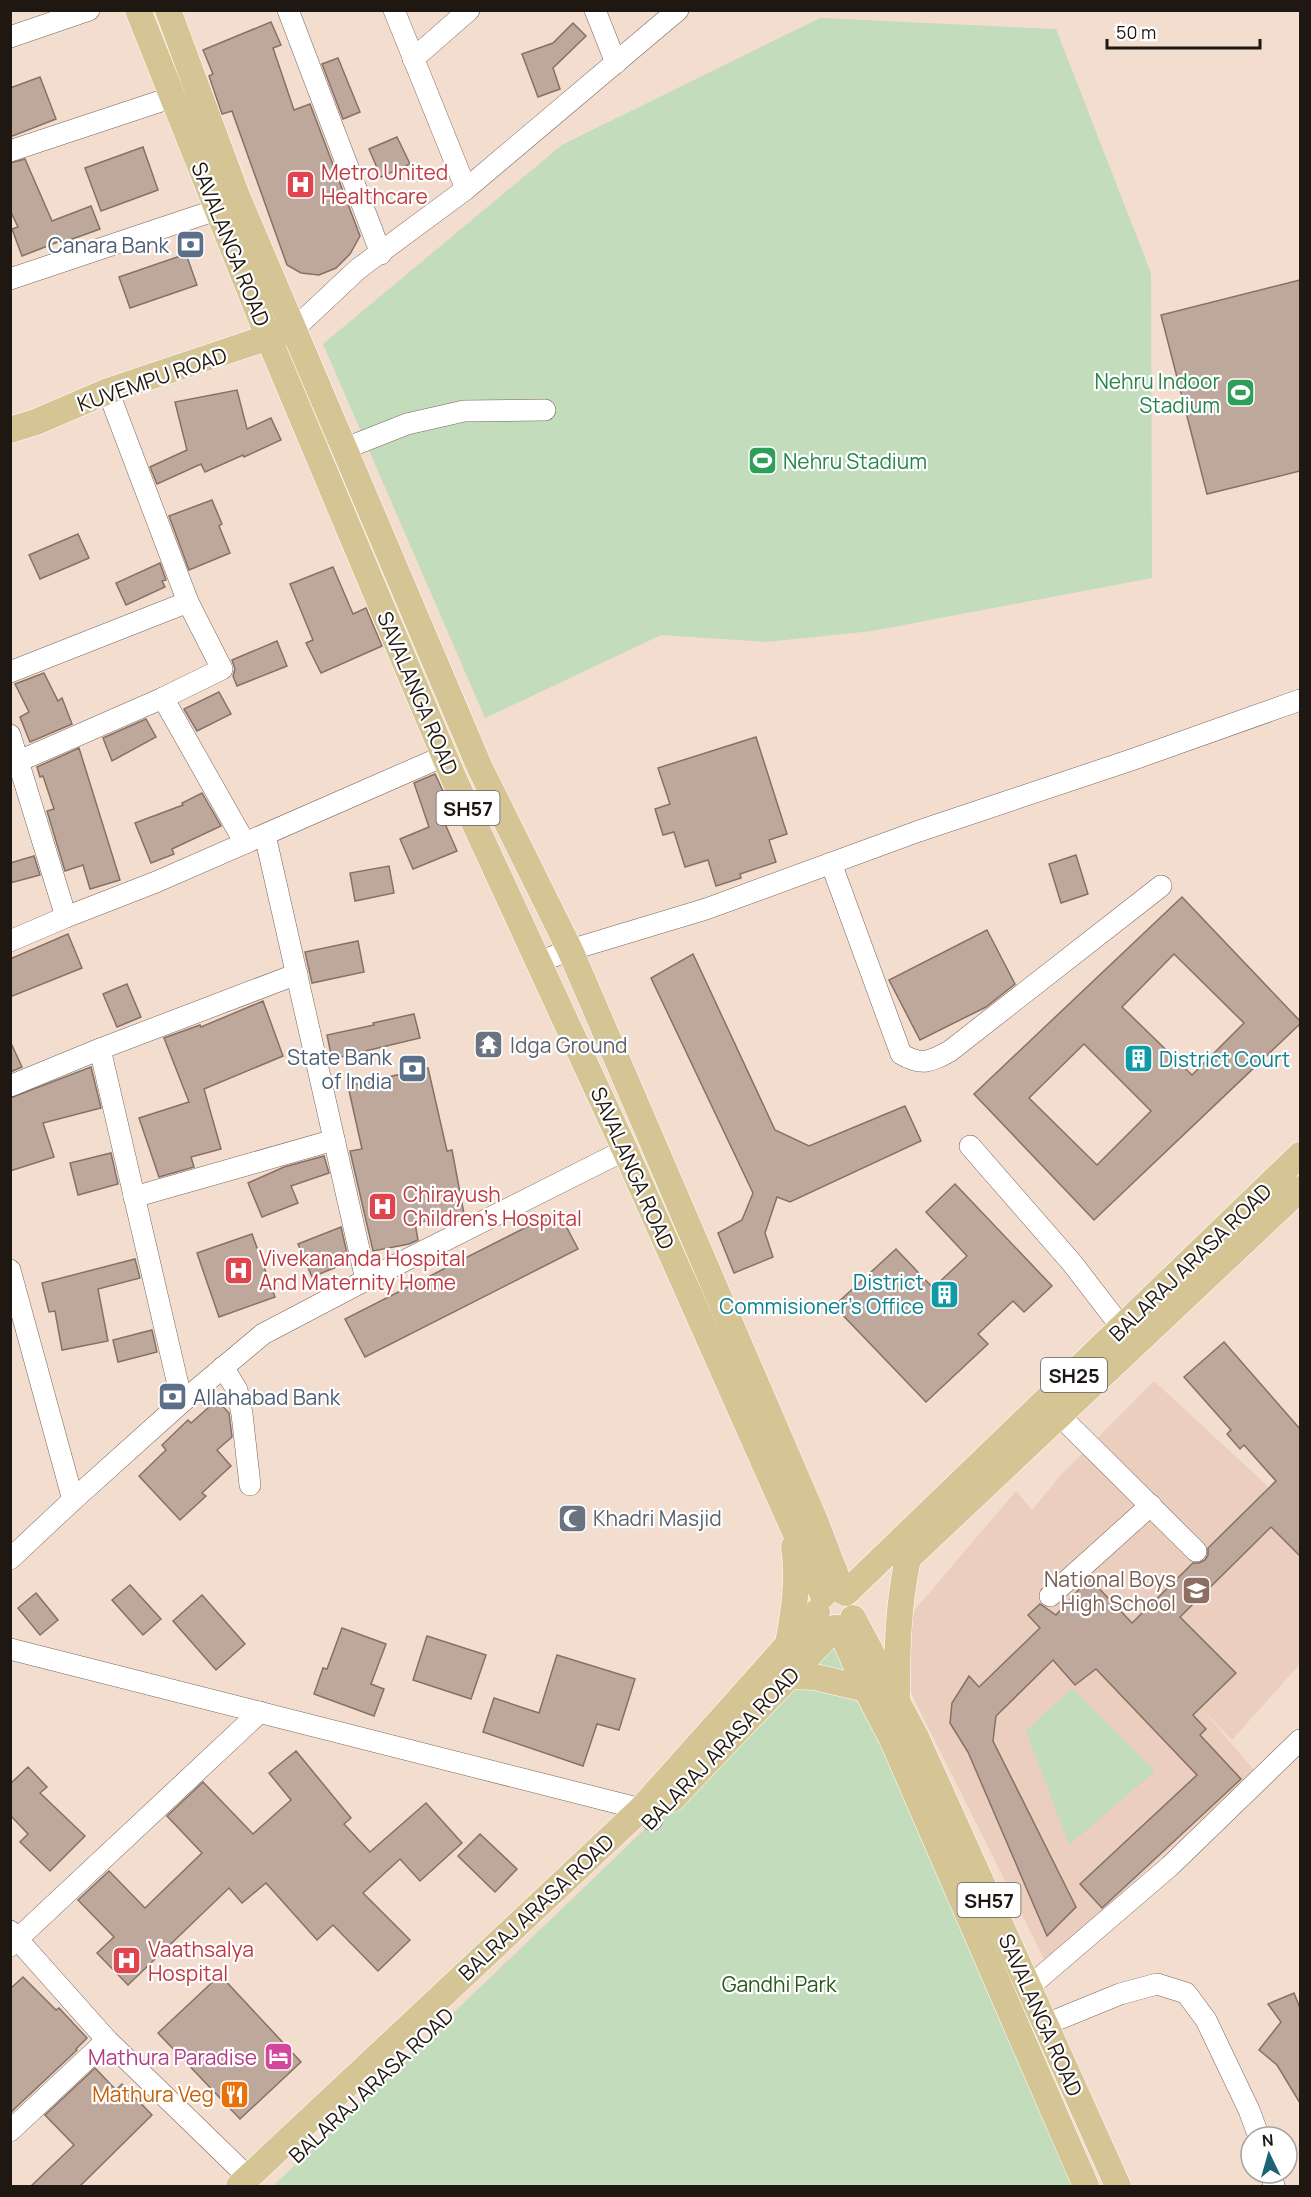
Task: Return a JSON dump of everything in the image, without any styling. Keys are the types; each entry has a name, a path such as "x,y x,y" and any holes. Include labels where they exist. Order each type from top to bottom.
{"main road":[{"name":"SAVALANGA ROAD","path":"138,10 216,210 444,756 625,1150 791,1524 839,1609 897,1701 916,1737 1118,2187"},
{"name":"SAVALANGA ROAD","path":"168,10 237,196 480,768 570,950 816,1523 839,1609 866,1689 892,1739 1086,2187"},
{"name":"KUVEMPU ROAD","path":"10,430 36,422 108,391 269,339 295,328"},
{"name":"BALARAJ ARASA ROAD","path":"646,1814 789,1676 839,1609 1300,1155"},
{"name":"BALARAJ ARASA ROAD","path":"839,1609 908,1558 1300,1189"},
{"path":"788,1645 796,1593 797,1566 791,1524"},
{"path":"897,1701 897,1634 901,1593 908,1558"},
{"name":"BALRAJ ARASA ROAD","path":"250,2184 646,1814 788,1645 839,1609"},
{"path":"789,1676 815,1677 866,1689"}],"street":[{"path":"10,38 89,10"},
{"path":"288,10 381,254"},
{"path":"394,10 466,189"},
{"path":"413,59 469,10"},
{"path":"595,10 616,63"},
{"path":"295,328 358,269 466,189 678,10"},
{"path":"10,151 173,96"},
{"path":"10,279 216,210"},
{"path":"19,761 163,698 222,669 188,602 108,391"},
{"path":"319,459 407,424 464,411 545,410"},
{"path":"10,672 188,602"},
{"path":"163,698 245,843"},
{"path":"539,962 570,950 706,909 919,831 1134,759 1300,700"},
{"path":"10,735 66,917"},
{"path":"10,941 156,882 444,756"},
{"path":"265,835 366,1280"},
{"path":"831,863 901,1054 914,1061 931,1061 950,1052 1161,886"},
{"path":"10,1086 297,974"},
{"path":"100,1049 182,1402"},
{"path":"134,1197 334,1140"},
{"path":"970,1146 1072,1263 1122,1328"},
{"path":"10,1559 182,1402 263,1334 625,1150"},
{"path":"10,1270 73,1500"},
{"path":"223,1367 237,1390 250,1485"},
{"path":"1060,1416 1196,1551"},
{"path":"1050,1596 1151,1505"},
{"path":"10,1649 646,1814"},
{"path":"250,2184 107,2040 13,1938 260,1712"},
{"path":"1006,2002 1029,1987 1170,1866 1300,1740"},
{"path":"1020,2035 1120,1994 1157,1984 1186,1993 1206,2020 1255,2125"},
{"path":"10,2131 107,2040"}],"shaded area":[{"path":"1154,1381 1300,1516 1300,1664 1232,1740 1201,1708 1254,1770 1046,1963 910,1691 902,1625 1016,1491 1032,1510 1059,1477"}],"green space":[{"name":"Nehru Stadium","path":"820,18 1056,29 1151,273 1152,578 872,631 766,642 661,635 485,718 323,344 562,145"},
{"name":"Gandhi Park","path":"847,1635 1092,2186 273,2186"},
{"path":"1072,1688 1155,1771 1069,1845 1026,1731"}],"building":[{"name":"Metro United Healthcare","path":"271,22 281,45 273,48 294,110 310,104 360,236 350,254 336,268 319,275 301,273 287,265 232,111 222,114 209,76 213,74 203,50"},
{"path":"573,23 586,36 553,68 560,89 538,97 522,54 553,43"},
{"path":"338,58 360,112 343,119 322,64"},
{"path":"40,77 56,119 10,137 10,88"},
{"path":"397,137 410,164 381,177 369,149"},
{"path":"143,147 158,190 101,211 85,168"},
{"path":"25,159 52,221 91,206 100,229 22,256 12,229 18,227 10,210 10,163"},
{"path":"186,254 197,285 130,308 119,277"},
{"name":"Nehru Indoor Stadium","path":"1300,280 1300,471 1207,494 1161,315"},
{"path":"237,390 247,429 271,418 281,440 205,472 201,464 157,484 150,467 187,450 175,402"},
{"path":"212,500 230,553 189,570 169,516"},
{"path":"78,534 89,558 40,579 29,555"},
{"path":"160,563 166,580 162,581 165,587 126,605 116,583"},
{"path":"333,567 353,614 366,608 382,646 321,673 306,643 313,640 290,584"},
{"path":"277,641 287,666 237,686 233,676 235,669 232,660"},
{"path":"44,673 58,701 62,698 72,724 30,742 20,717 29,712 15,684"},
{"path":"219,692 231,714 197,731 184,709"},
{"path":"146,719 156,737 112,761 103,738"},
{"path":"756,737 787,834 769,840 776,862 740,874 741,878 716,886 708,860 685,867 674,832 663,835 655,809 670,804 658,768"},
{"path":"79,748 120,880 90,889 83,865 65,871 47,811 54,809 43,776 40,777 37,767"},
{"path":"435,774 450,806 439,810 457,851 413,869 400,839 429,827 414,783"},
{"path":"202,793 221,826 172,849 174,854 151,863 135,823 183,805 182,803"},
{"path":"1076,855 1088,894 1061,903 1049,864"},
{"path":"34,856 40,875 10,883 10,863"},
{"path":"389,866 394,893 355,901 350,873"},
{"name":"District Court","path":"1182,897 1300,1021 1300,1024 1094,1220 974,1094","holes":["1174,954 1244,1023 1192,1075 1122,1007","1084,1044 1151,1111 1097,1165 1029,1098"]},
{"path":"987,930 1015,984 986,1007 920,1040 889,980"},
{"path":"68,934 82,968 10,997 10,959"},
{"path":"358,941 364,972 312,983 305,952"},
{"path":"693,954 775,1130 809,1146 905,1106 921,1141 790,1202 777,1197 765,1233 773,1257 734,1273 718,1233 742,1220 753,1193 651,978"},
{"path":"127,984 141,1017 117,1027 103,994"},
{"path":"263,1001 283,1056 204,1089 221,1149 191,1157 194,1167 159,1177 139,1118 189,1102 164,1038 200,1025 201,1027"},
{"path":"414,1014 420,1038 332,1059 327,1035"},
{"path":"10,1041 22,1067 10,1072"},
{"path":"91,1067 101,1108 43,1123 54,1157 10,1171 10,1098"},
{"path":"428,1068 447,1151 452,1150 464,1214 415,1223 418,1240 373,1251 350,1151 362,1149 348,1086"},
{"path":"111,1153 118,1184 78,1195 70,1163"},
{"path":"324,1156 329,1173 291,1186 298,1203 262,1217 248,1183 284,1167"},
{"name":"District Commisioner's Office","path":"955,1184 1052,1286 1024,1312 1013,1301 978,1334 988,1344 926,1402 834,1306 896,1249 933,1288 967,1256 926,1212"},
{"path":"558,1211 578,1249 365,1357 345,1319"},
{"path":"341,1227 349,1262 312,1277 298,1244"},
{"path":"252,1234 275,1297 219,1317 197,1253"},
{"path":"135,1259 140,1278 98,1289 108,1341 62,1350 55,1311 49,1312 42,1283"},
{"path":"152,1330 157,1352 118,1362 113,1340"},
{"path":"1224,1342 1300,1429 1300,1556 1271,1527 1180,1617 1236,1673 1193,1715 1206,1729 1200,1735 1241,1779 1102,1908 1080,1884 1197,1775 1096,1669 1075,1685 1053,1660 996,1716 993,1741 1076,1907 1047,1936 968,1752 950,1723 952,1703 969,1676 979,1687 1040,1628 1028,1615 1040,1604 1056,1615 1089,1578 1132,1623 1193,1563 1205,1560 1208,1548 1276,1481 1244,1445 1240,1449 1227,1434 1231,1430 1184,1377"},
{"path":"217,1400 229,1413 232,1437 217,1450 231,1466 202,1493 206,1496 180,1520 139,1476 166,1450 162,1445 188,1420 191,1423"},
{"path":"130,1585 161,1619 143,1635 112,1600"},
{"path":"36,1593 58,1620 40,1635 18,1608"},
{"path":"202,1595 245,1644 216,1670 173,1621"},
{"path":"342,1628 386,1644 371,1684 384,1689 374,1716 314,1694 323,1668 327,1669"},
{"path":"427,1636 486,1655 471,1699 413,1680"},
{"path":"557,1655 635,1679 619,1730 597,1724 583,1766 483,1732 494,1698 539,1713"},
{"path":"296,1751 351,1818 344,1824 370,1852 426,1803 462,1843 420,1881 400,1859 363,1893 410,1940 378,1971 333,1925 317,1940 266,1883 242,1903 229,1888 128,1985 97,1953 114,1937 78,1900 109,1871 145,1908 202,1853 167,1816 203,1782 253,1834 291,1800 269,1773"},
{"path":"28,1767 47,1787 40,1793 85,1836 50,1871 20,1842 28,1834 10,1815 10,1784"},
{"path":"480,1834 517,1869 495,1892 458,1856"},
{"path":"220,1975 301,2062 240,2119 158,2033"},
{"path":"23,1977 56,2010 59,2008 87,2038 10,2113 10,1989"},
{"path":"1294,1993 1300,2008 1300,2103 1277,2065 1259,2050 1281,2022 1268,2004"},
{"path":"95,2068 116,2090 122,2084 152,2115 79,2187 30,2187 74,2145 45,2115"}],"place":[{"name":"Metro United Healthcare","path":"300,184"},
{"name":"Canara Bank","path":"190,245"},
{"name":"Nehru Indoor Stadium","path":"1241,393"},
{"name":"Nehru Stadium","path":"762,461"},
{"name":"Idga Ground","path":"489,1045"},
{"name":"District Court","path":"1138,1059"},
{"name":"State Bank of India","path":"413,1069"},
{"name":"Chirayush Children's Hospital","path":"382,1206"},
{"name":"Vivekananda Hospital And Maternity Home","path":"238,1270"},
{"name":"District Commisioner's Office","path":"945,1294"},
{"name":"Allahabad Bank","path":"172,1397"},
{"name":"Khadri Masjid","path":"572,1518"},
{"name":"National Boys High School","path":"1197,1591"},
{"name":"Vaathsalya Hospital","path":"127,1961"},
{"name":"Mathura Paradise","path":"278,2057"},
{"name":"Mathura Veg","path":"235,2094"}]}
